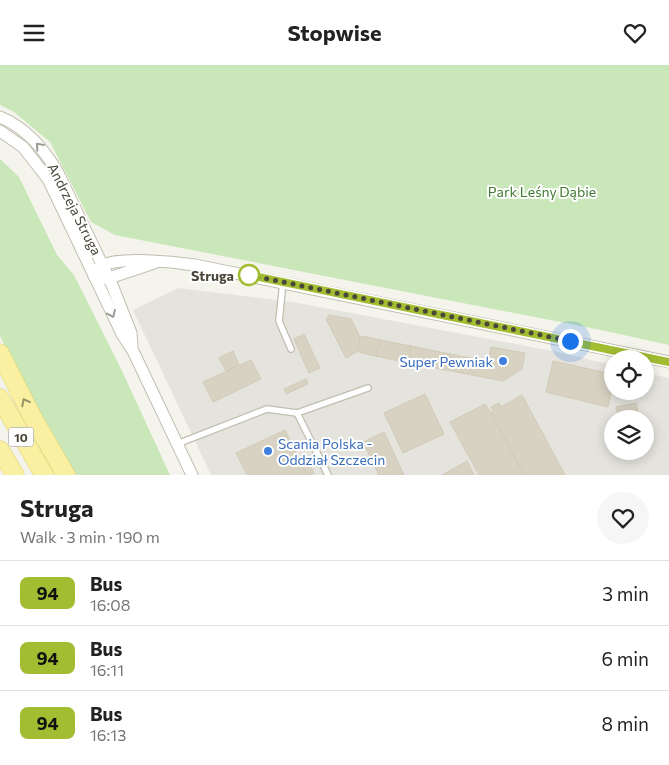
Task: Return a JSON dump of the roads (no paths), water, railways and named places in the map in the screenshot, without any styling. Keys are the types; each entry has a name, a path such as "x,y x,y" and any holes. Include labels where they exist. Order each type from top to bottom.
{"main road":[{"path":"0,353 33,419 66,475"},
{"name":"10","path":"0,398 44,475"},
{"name":"10","path":"0,450 15,475"}],"street":[{"name":"Andrzeja Struga","path":"0,117 28,134 47,155 61,177 109,278 131,333 133,351"},
{"name":"Andrzeja Struga","path":"0,131 24,147 44,174 59,201 122,334 133,351 192,475"},
{"path":"103,265 135,260 195,265 669,362"},
{"path":"109,278 156,262"},
{"name":"Andrzeja Struga","path":"94,276 103,265"},
{"name":"Andrzeja Struga","path":"94,276 102,279 109,278"}],"lane":[{"path":"283,282 279,321 291,349"},
{"path":"177,445 267,409 297,413 368,388"},
{"path":"297,413 328,475"}],"place":[{"name":"Struga","path":"249,275"},
{"name":"Super Pewniak","path":"503,361"},
{"name":"Scania Polska - Oddział Szczecin","path":"268,451"}],"park label":[{"name":"Park Leśny Dąbie","path":"542,191"}]}
